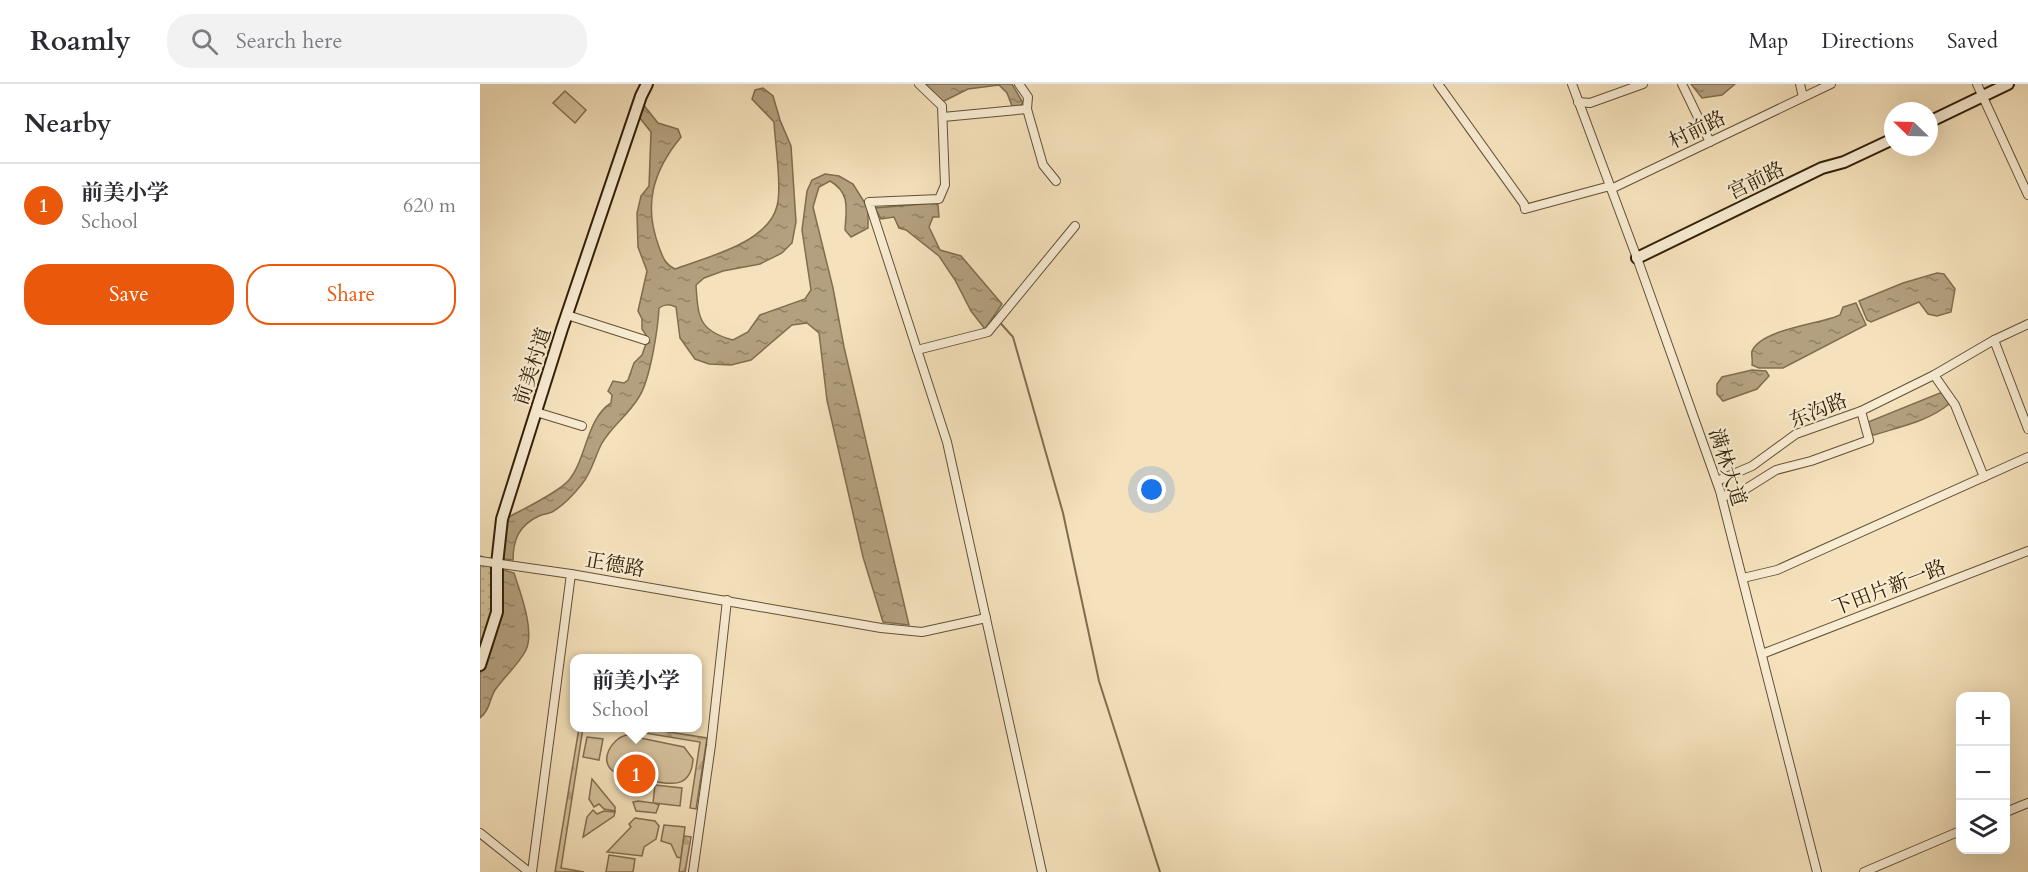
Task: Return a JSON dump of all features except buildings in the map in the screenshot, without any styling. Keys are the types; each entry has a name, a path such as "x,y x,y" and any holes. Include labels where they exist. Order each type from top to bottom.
{"street":[{"name":"前美村道","path":"480,665 497,612 497,564 502,519 567,315 647,84"},
{"path":"919,84 942,106 945,185 939,199 869,202 947,442 1042,872"},
{"path":"1019,84 1028,97 1027,109 1043,165 1056,181"},
{"name":"村前路","path":"1438,84 1524,204 1525,209 1611,187 1831,84"},
{"name":"满林大道","path":"1572,84 1722,496 1817,872"},
{"path":"1578,102 1590,103 1643,84"},
{"path":"1682,84 1710,142"},
{"path":"1800,84 1803,97"},
{"path":"1977,84 2028,195"},
{"path":"1938,118 2008,84"},
{"path":"943,117 1027,109"},
{"name":"宫前路","path":"1637,258 1822,168 1844,162 1884,143"},
{"path":"917,350 988,332 1075,225"},
{"path":"567,315 645,340"},
{"name":"东沟路","path":"1717,482 1752,466 1796,434 1861,411 1934,375 1994,340 2028,324"},
{"path":"1994,340 2028,429"},
{"path":"1934,375 1955,405 1984,477"},
{"path":"1722,496 1736,495 1776,470 1810,461 1869,440 1861,411"},
{"path":"536,412 582,426"},
{"path":"1743,578 1777,570 2028,457"},
{"name":"下田片新一路","path":"1762,654 2028,551"},
{"name":"正德路","path":"480,561 727,600 881,628 922,632 986,618"},
{"path":"530,872 571,574"},
{"path":"693,872 711,745 727,600"},
{"path":"2010,810 2028,803"},
{"path":"480,833 530,872"},
{"path":"1864,872 1956,833"}],"green space":[{"path":"565,91 586,110 575,123 553,103"},
{"path":"480,556 492,560 494,614 480,656"},
{"path":"578,732 582,732 561,868 584,872 555,872"},
{"path":"639,732 669,732 707,738 696,809 690,808 700,742"},
{"path":"626,735 684,747 693,759 687,777 682,781 667,783 624,776 614,772 609,767 607,756 612,745"},
{"path":"587,737 603,739 599,760 583,757"},
{"path":"592,779 615,807 615,811 604,809 599,804 594,807 589,799"},
{"path":"655,785 682,788 680,806 654,803 659,805 656,813 636,811 633,802 653,803"},
{"path":"593,810 597,814 604,811 615,812 614,816 583,837 587,817"},
{"path":"635,818 655,821 659,826 656,839 644,847 642,856 607,852 631,827 629,824"},
{"path":"664,825 685,827 681,858 677,857 671,844 661,841"},
{"path":"684,836 691,837 685,872 679,872"},
{"path":"609,855 635,859 633,872 606,872"}],"water":[{"path":"925,84 1012,84 1023,103 1020,106 1012,106 1007,93 999,85 968,89 942,102"},
{"path":"1691,84 1735,84 1722,95 1702,98"},
{"path":"763,88 773,96 791,146 796,222 792,243 782,253 760,264 723,271 704,278 696,285 700,315 702,322 713,332 733,340 748,332 760,315 805,299 811,290 802,230 807,191 812,180 825,174 839,176 853,184 868,208 868,228 851,237 845,230 846,202 841,191 830,181 819,187 813,207 909,625 883,622 863,557 827,400 819,333 807,323 792,325 751,360 731,365 709,364 695,359 680,338 676,307 667,305 659,308 650,367 639,397 606,437 579,488 556,509 526,524 518,534 513,560 504,559 505,519 548,496 569,480 580,461 596,419 611,403 612,395 608,391 613,381 624,383 628,380 634,363 642,355 648,338 642,329 642,319 638,311 647,271 638,247 637,213 641,196 649,186 651,132 639,117 642,103 658,123 678,129 681,137 671,150 658,176 652,203 654,232 659,247 665,260 675,269 735,247 762,230 771,219 777,206 779,188 774,122 752,99 755,90"},
{"path":"935,203 938,205 939,217 933,217 929,227 940,250 961,256 1002,304 985,329 971,311 939,256 906,230 899,228 894,217 881,219 875,208"},
{"path":"1937,273 1944,274 1955,289 1951,312 1937,316 1928,314 1919,302 1871,322 1867,320 1859,301 1903,283"},
{"path":"1856,303 1866,325 1783,368 1759,368 1752,365 1752,351 1766,338 1835,317 1840,315 1843,307"},
{"path":"1752,370 1766,371 1769,376 1757,389 1723,401 1717,394 1717,384 1722,377"},
{"path":"1940,393 1949,404 1932,415 1874,435 1870,433 1866,425 1868,422"},
{"path":"502,571 514,573 526,611 528,642 523,655 495,690 488,708 480,718 480,675 501,612"}],"waterway":[{"path":"994,316 1013,337 1063,513 1099,681 1160,872"}],"place":[{"name":"前美小学","path":"636,774"}]}
